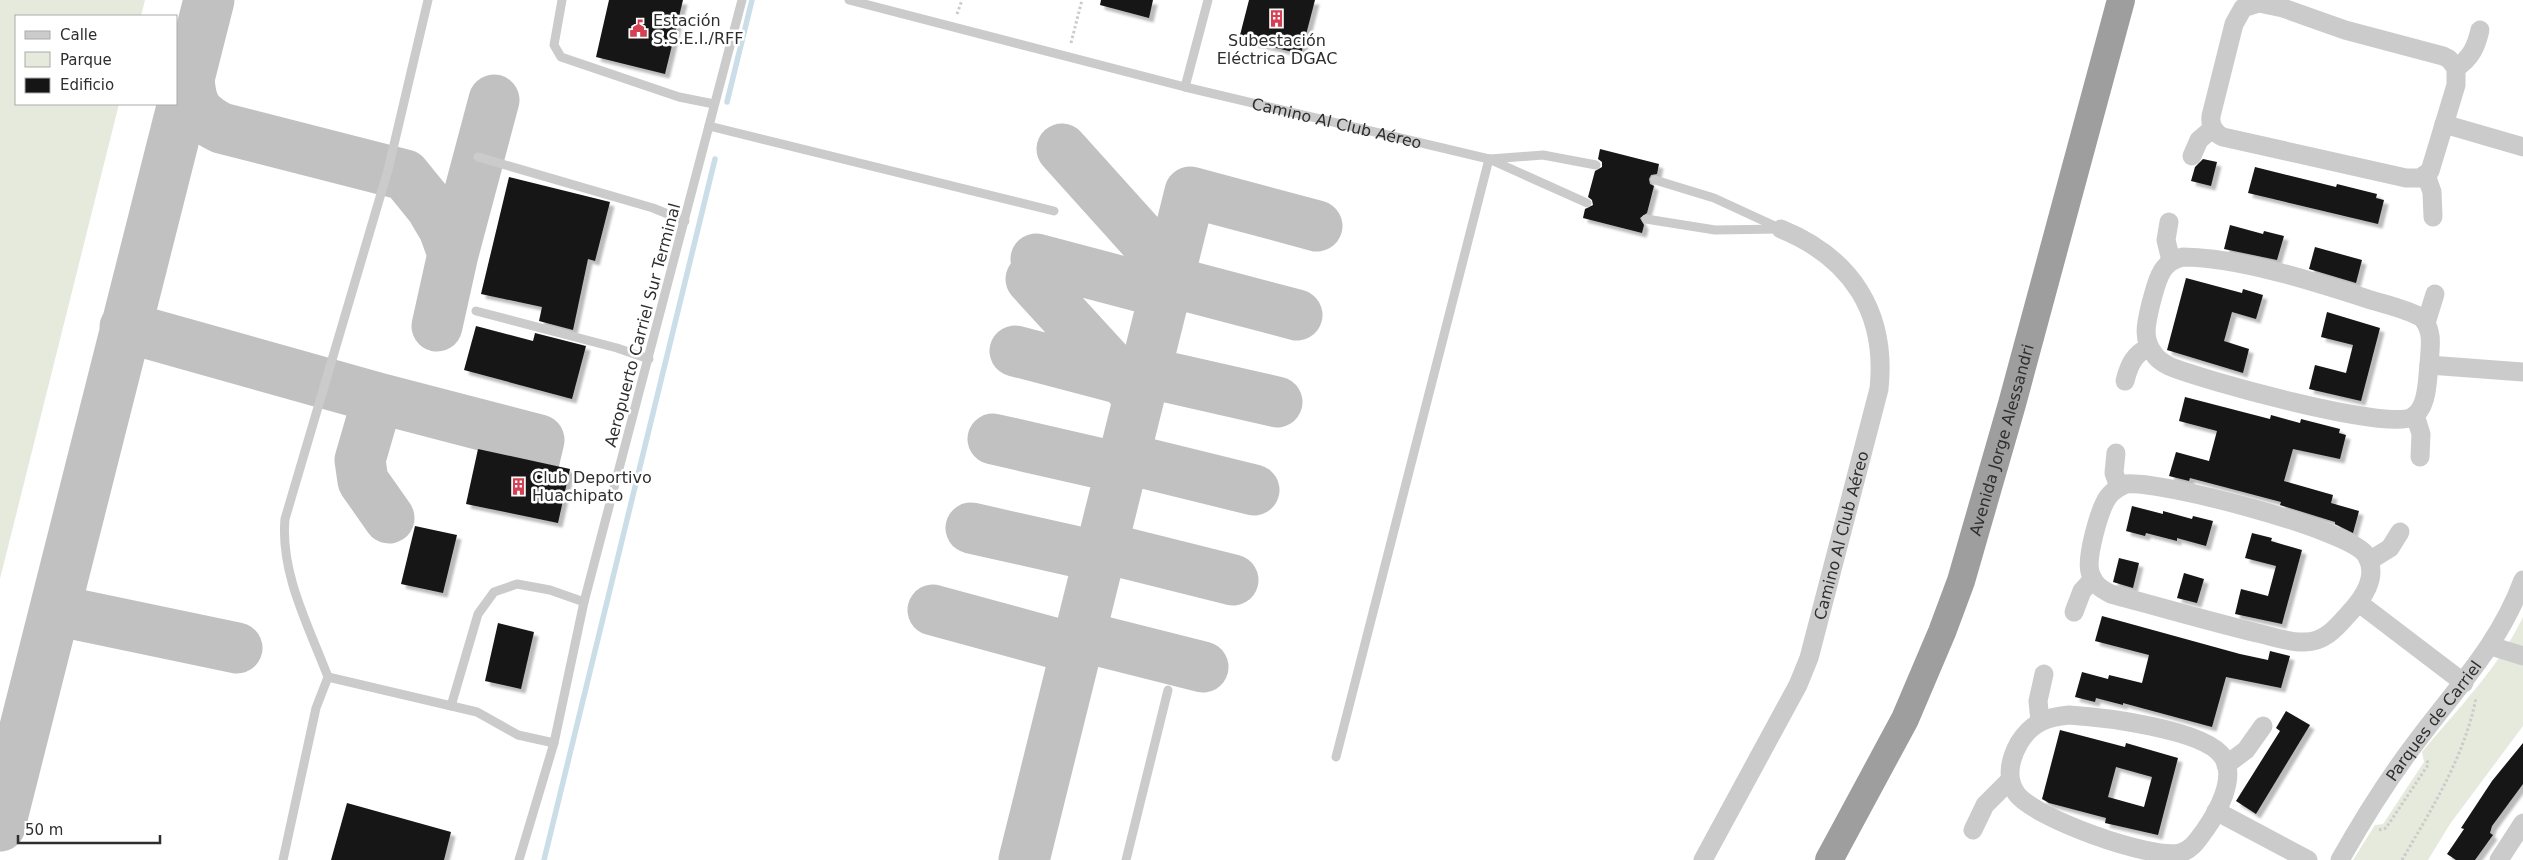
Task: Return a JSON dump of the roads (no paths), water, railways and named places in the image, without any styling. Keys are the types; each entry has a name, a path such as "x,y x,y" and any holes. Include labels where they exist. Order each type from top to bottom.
{"highway":[{"name":"Avenida Jorge Alessandri","path":"1829,860 1905,718 1961,581 2019,378 2121,0"}],"street":[{"path":"2253,3 2266,3 2345,30 2428,51 2449,59 2456,68 2456,85 2444,124 2433,166 2426,175 2406,178 2223,137 2212,129 2211,116 2234,24 2243,8 2253,3"},
{"path":"2456,68 2469,58 2474,50 2480,30"},
{"path":"2444,124 2523,147"},
{"path":"2192,156 2199,140 2212,129"},
{"path":"2426,175 2432,192 2433,217"},
{"path":"2169,222 2166,240 2171,261"},
{"name":"Camino Al Club Aéreo","path":"1703,860 1798,685 1809,658 1879,389 1880,349 1877,332 1864,298 1855,284 1833,259 1808,242 1781,229"},
{"path":"2183,257 2261,269 2411,313 2426,323 2431,335 2424,400 2415,415 2405,420 2392,420 2342,412 2261,393 2168,366 2160,361 2149,347 2146,325 2158,276 2171,261 2183,257"},
{"path":"2426,323 2435,294"},
{"path":"2125,381 2132,361 2138,354 2149,347"},
{"path":"2429,364 2523,372"},
{"path":"2415,415 2421,434 2420,457"},
{"path":"2116,453 2114,473 2119,487"},
{"path":"2126,484 2142,484 2236,504 2300,522 2356,545 2369,561 2370,583 2359,602 2330,634 2322,639 2304,643 2217,624 2111,594 2097,586 2092,579 2090,571 2090,554 2103,509 2109,496 2119,487 2126,484"},
{"path":"2369,561 2390,548 2400,532"},
{"path":"2074,612 2082,591 2092,579"},
{"name":"Parques de Carriel","path":"2340,860 2397,769 2470,687 2509,613 2523,580"},
{"path":"2359,602 2470,687"},
{"path":"2491,646 2523,656"},
{"path":"2040,721 2038,701 2044,674"},
{"path":"2079,716 2159,729 2211,746 2223,757 2226,765 2228,778 2216,811 2207,827 2190,848 2182,852 2165,853 2110,840 2062,823 2022,800 2010,780 2011,762 2017,747 2028,731 2048,717 2079,716"},
{"path":"2226,765 2246,750 2263,726"},
{"path":"1973,830 1985,805 2010,780"},
{"path":"2216,811 2308,860"},
{"path":"2499,860 2523,823"}],"lane":[{"path":"283,860 316,708 328,677 288,568 283,540 285,519 388,170 428,0"},
{"path":"562,0 554,45 561,57 679,97 714,104"},
{"name":"Aeropuerto Carriel Sur Terminal","path":"519,860 554,743 584,602 742,0"},
{"name":"Camino Al Club Aéreo","path":"849,0 1185,87 1489,159 1587,203"},
{"path":"1185,87 1208,0"},
{"path":"709,126 1054,211"},
{"name":"Camino Al Club Aéreo","path":"1489,159 1543,155 1596,165"},
{"path":"478,157 653,208 685,222"},
{"path":"1336,757 1489,159"},
{"name":"Camino Al Club Aéreo","path":"1656,180 1714,198 1781,229"},
{"name":"Camino Al Club Aéreo","path":"1646,219 1715,230 1781,229"},
{"path":"476,311 618,348 648,360"},
{"path":"451,706 478,614 494,592 517,584 550,590 584,602"},
{"path":"328,677 477,712 518,735 554,743"},
{"path":"1126,860 1168,690"}],"waterway":[{"path":"727,102 752,0"},
{"path":"544,860 715,159"}],"place":[{"name":"Subestación Eléctrica DGAC","path":"1277,19"},
{"name":"Estación S.S.E.I./RFF","path":"639,29"},
{"name":"Club Deportivo Huachipato","path":"518,486"}]}
